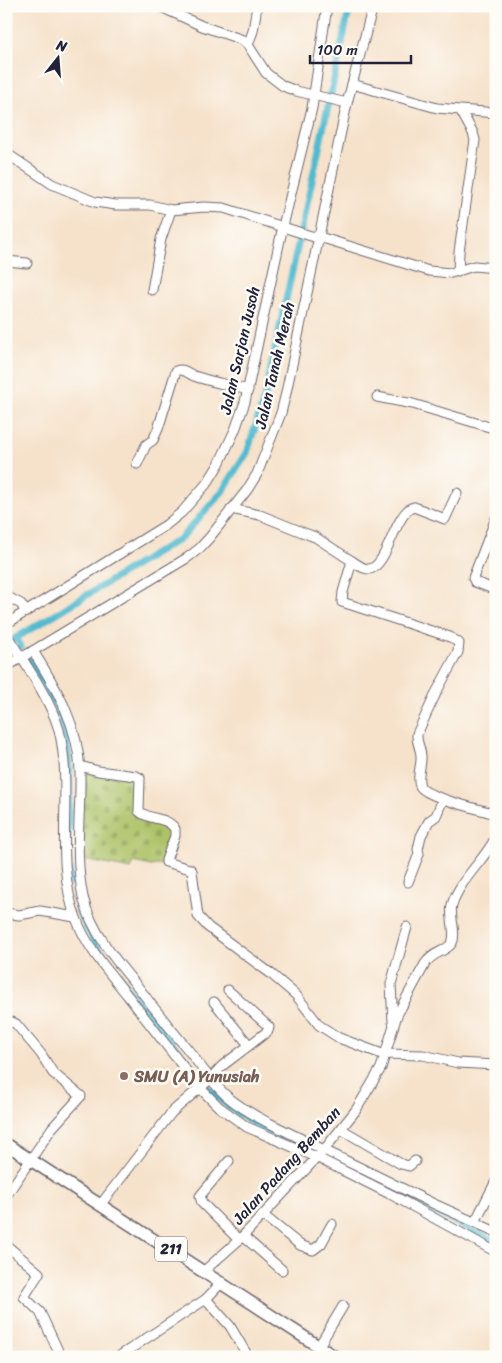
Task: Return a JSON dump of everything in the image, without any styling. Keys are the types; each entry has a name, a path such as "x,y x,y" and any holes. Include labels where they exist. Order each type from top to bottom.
{"main road":[{"name":"211","path":"6,1144 31,1158 204,1270 335,1357"}],"street":[{"path":"158,6 202,26 236,36 248,45 266,73 274,81 296,91 343,102"},
{"path":"248,45 253,31 257,6"},
{"name":"Jalan Sarjan Jusoh","path":"6,624 154,533 182,512 203,488 219,464 241,415 248,390 283,226 318,96 326,6"},
{"name":"Jalan Tanah Merah","path":"6,667 19,654 33,651 187,558 210,537 247,490 257,474 281,413 314,237 343,102 352,84 373,6"},
{"path":"352,84 437,108 496,113"},
{"path":"458,272 459,252 475,140 474,133 461,111"},
{"path":"6,153 52,184 95,202 116,205 150,205 171,210 204,207 224,208 429,271 451,273 474,266 496,268"},
{"path":"152,290 161,239 171,210"},
{"path":"6,262 27,263"},
{"path":"137,464 146,445 153,440 158,429 176,371 184,370 195,376 248,390"},
{"path":"377,397 413,404 496,429"},
{"path":"231,509 260,515 315,537 352,561 370,569 375,566 392,539 405,511 414,507 445,519 457,493"},
{"path":"496,518 473,578 475,582 496,590"},
{"path":"352,561 342,592 342,602 450,637 459,643 458,652 430,704 416,740 421,753 421,764 418,774 420,786 430,795 496,814"},
{"path":"6,596 20,604 26,612"},
{"path":"6,634 40,689 58,729 84,899 90,916 114,958 206,1083 243,1108 320,1153 496,1252"},
{"path":"33,651 56,689 72,724 80,766 65,841 68,879 75,918 91,949 235,1119 264,1135 320,1153 496,1232"},
{"path":"80,766 140,778 139,811 146,816 164,821 175,829 166,862 192,871 198,916 203,922 296,995 319,1025 354,1045 386,1053 423,1055 458,1063 496,1065"},
{"path":"408,882 419,854 418,849 421,836 429,821 436,816 443,799"},
{"path":"393,1026 401,1007 428,958 452,943 454,938 451,913 452,904 464,882 496,837"},
{"path":"6,913 19,915 40,911 75,918"},
{"path":"393,1026 391,984 407,927"},
{"path":"101,1204 172,1112 206,1083 222,1066 264,1034 269,1027 228,990"},
{"path":"214,1002 249,1045"},
{"path":"6,1023 12,1022 16,1024 42,1054 53,1073 81,1096 52,1128 6,1196"},
{"name":"Jalan Padang Bemban","path":"204,1270 263,1216 341,1129 370,1088 381,1068 393,1026"},
{"path":"341,1129 402,1164 409,1166 414,1161"},
{"path":"229,1161 200,1196 202,1203 241,1238 282,1270"},
{"path":"474,1222 496,1181"},
{"path":"263,1216 300,1245 313,1250 321,1244 332,1224"},
{"path":"6,1244 39,1273 24,1299 40,1312 61,1357"},
{"path":"118,1357 206,1299 222,1282"},
{"path":"206,1299 230,1326 246,1353 245,1357"},
{"path":"319,1346 343,1306"}],"green space":[{"path":"81,771 137,779 135,815 164,823 173,832 162,864 151,866 134,862 131,869 78,859"}],"waterway":[{"path":"6,644 181,538 222,492 247,453 265,396 350,6"},
{"path":"16,638 21,647"},
{"path":"29,660 56,708 63,725 67,744 69,764 68,843 71,883"},
{"path":"79,912 96,945 207,1087 241,1115 280,1137"},
{"path":"407,1199 496,1242"}],"place":[{"name":"SMU (A) Yunusiah","path":"124,1076"}]}
